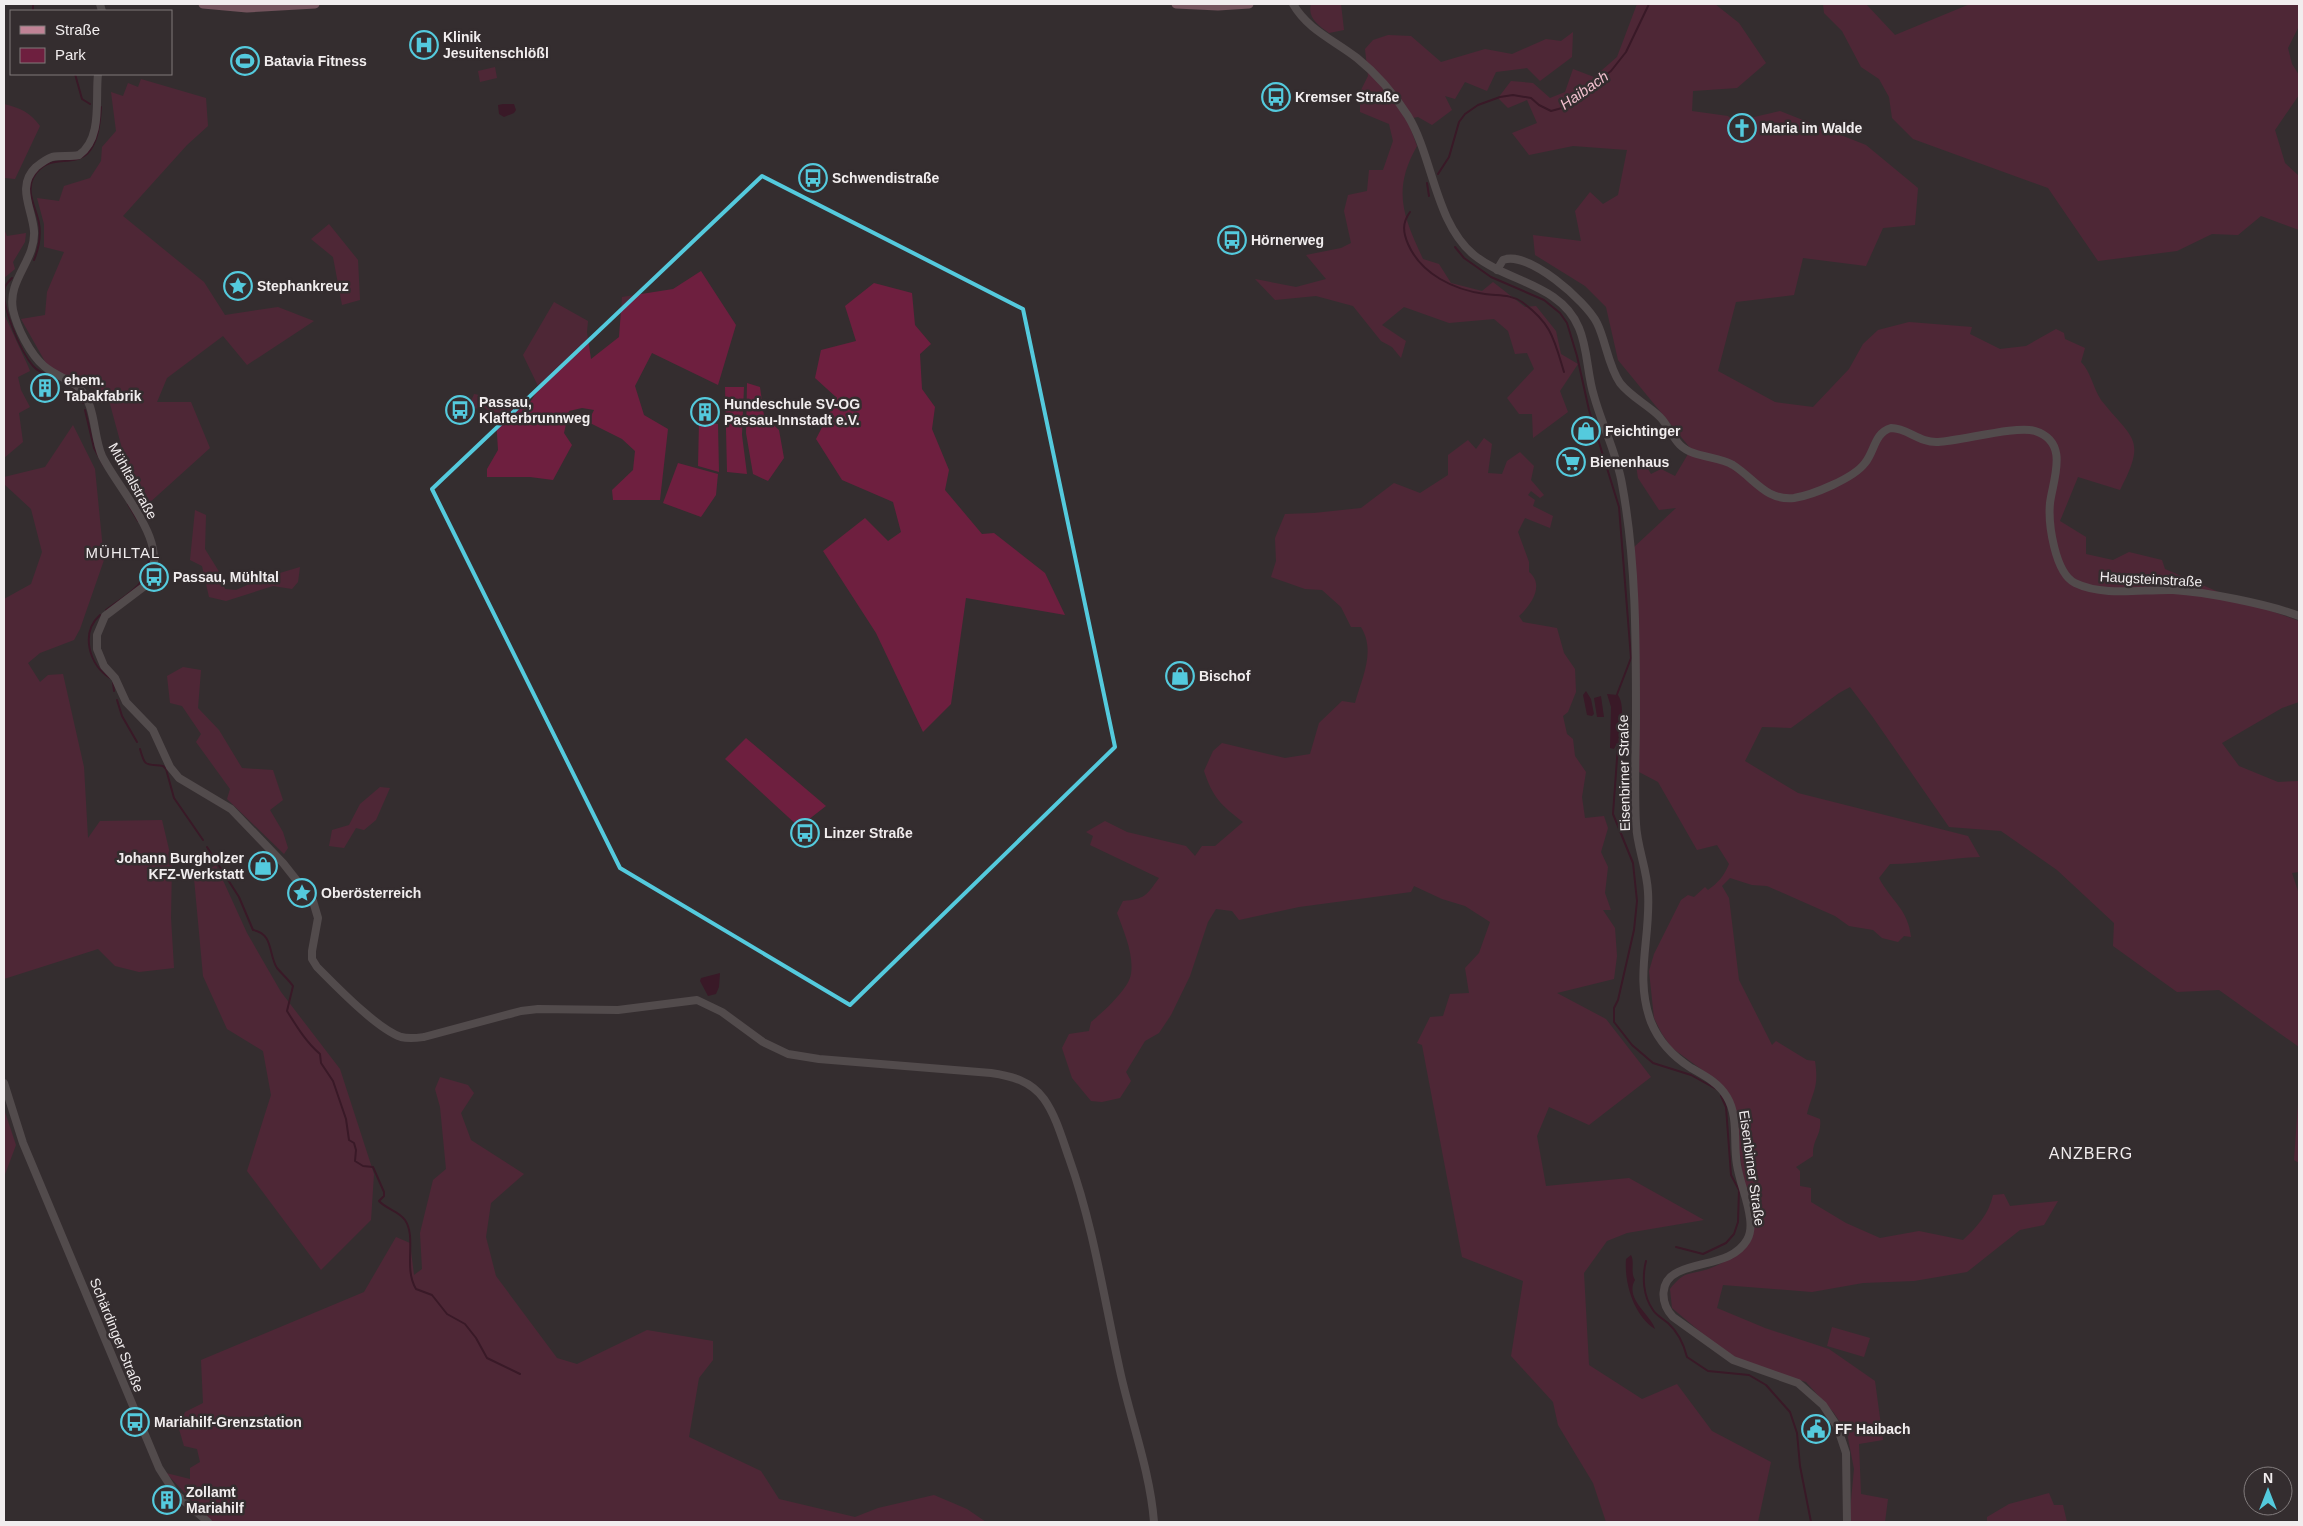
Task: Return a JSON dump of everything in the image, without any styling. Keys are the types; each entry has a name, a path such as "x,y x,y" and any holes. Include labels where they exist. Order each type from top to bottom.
{"main road":[{"path":"203,4 247,8 315,4"},
{"path":"1176,4 1218,6 1249,4"},
{"name":"Eisenbirner Straße","path":"1293,4 1308,24 1365,64 1391,92 1410,120 1441,200 1462,242 1477,258 1497,270 1546,292 1570,312 1582,338 1592,390 1606,436 1617,463 1625,503 1634,609 1636,818 1649,897 1642,970 1645,999 1657,1034 1670,1051 1715,1083 1727,1097 1734,1120 1738,1171 1750,1217 1749,1236 1741,1247 1721,1259 1674,1274 1667,1280 1664,1287 1664,1304 1672,1317 1718,1351 1744,1365 1798,1382 1823,1405 1836,1426 1846,1453 1847,1522"},
{"name":"Mühltalstraße","path":"98,75 97,110 88,146 79,155 53,157 43,162 27,178 26,199 34,232 33,245 14,284 12,296 13,310 20,328 43,366 80,389 89,406 102,455 140,516 152,542 154,563 151,578 146,585 105,616 97,634 97,649 104,666 115,678 126,702 153,730 170,767 179,778 231,809 293,874 313,901 316,909 317,929 312,959 317,967 371,1017 401,1037 424,1037 521,1011 538,1009 618,1010 698,1000 722,1012 763,1042 788,1054 819,1059 991,1073 1009,1076 1029,1084 1044,1100 1053,1116 1087,1211 1120,1372 1144,1466 1154,1522"},
{"name":"Haugsteinstraße","path":"1497,270 1503,260 1512,259 1540,268 1552,277 1580,301 1596,322 1621,384 1661,418 1682,447 1732,465 1771,496 1787,498 1806,495 1855,472 1866,462 1879,436 1891,428 1901,430 1919,439 1938,442 2031,430 2048,438 2056,452 2058,466 2050,504 2050,520 2061,569 2069,580 2082,586 2102,590 2185,591 2253,603 2299,616"},
{"name":"Schärdinger Straße","path":"4,1083 23,1143 159,1468 175,1493 208,1522"}],"highlighted area":[{"path":"762,176 1023,309 1115,747 850,1005 620,868 432,489"}],"green space":[{"path":"1311,4 1341,4 1344,30 1329,33 1321,27 1312,17"},
{"path":"1637,4 1715,4 1739,23 1766,63 1737,88 1693,91 1692,111 1728,116 1745,132 1750,118 1780,111 1866,145 1918,188 1915,225 1883,228 1866,266 1803,258 1794,295 1736,302 1718,371 1775,402 1813,407 1849,369 1863,344 1878,330 1909,322 1972,327 1970,334 2000,349 2026,346 2056,329 2064,333 2065,339 2085,348 2081,362 2087,370 2101,400 2133,440 2133,460 2120,490 2078,477 2060,521 2086,537 2086,554 2113,560 2129,552 2162,560 2165,569 2221,593 2299,621 2299,702 2282,708 2222,743 2239,766 2278,782 2299,781 2299,872 2292,873 2299,894 2299,1047 2219,990 2177,992 2113,946 2114,923 2057,870 2001,831 1949,827 1850,687 1791,728 1762,727 1745,761 1798,793 1968,836 1980,857 1890,864 1879,878 1903,912 1911,937 1904,936 1898,942 1882,938 1873,930 1849,926 1835,916 1767,886 1752,885 1730,878 1722,886 1729,898 1739,980 1772,1045 1776,1041 1807,1060 1815,1061 1816,1083 1807,1114 1820,1119 1820,1130 1814,1145 1813,1156 1796,1167 1800,1171 1800,1186 1811,1188 1811,1202 1846,1223 1880,1238 1919,1231 1963,1240 1982,1220 1989,1208 1993,1195 2004,1194 2010,1206 2058,1201 2044,1225 2020,1230 1967,1272 1914,1281 1863,1283 1812,1292 1723,1285 1717,1308 1765,1328 1829,1349 1875,1381 1883,1440 1859,1444 1861,1494 1888,1499 1885,1522 1849,1522 1854,1469 1847,1433 1834,1413 1806,1382 1738,1360 1710,1340 1672,1308 1670,1289 1680,1278 1722,1263 1751,1241 1740,1155 1737,1153 1733,1101 1716,1080 1672,1048 1662,1034 1654,1018 1649,971 1654,954 1681,900 1688,895 1694,897 1705,887 1708,890 1712,887 1723,876 1729,864 1717,845 1697,850 1658,782 1639,772 1633,548 1676,508 1659,510 1638,478 1636,465 1642,459 1651,474 1661,469 1675,476 1691,449 1618,360 1606,307 1585,286 1535,255 1533,235 1581,241 1575,211 1590,192 1603,204 1618,195 1627,150 1573,146 1529,155 1512,133 1537,123 1527,100 1508,108 1498,98 1511,81 1533,83 1550,98 1565,92 1573,69 1594,77 1617,57"},
{"path":"1823,4 1866,4 1895,35 1970,4 2299,4 2299,26 2288,48 2292,64 2299,75 2299,95 2275,130 2285,163 2299,176 2299,230 2261,216 2238,235 2212,234 2177,251 2098,261 2048,188 1913,139 1892,118 1889,97 1879,79 1861,67 1842,31 1824,13"},
{"path":"1573,32 1572,57 1540,81 1527,68 1496,72 1487,91 1465,82 1455,99 1445,96 1452,110 1432,125 1418,117 1407,119 1417,146 1405,176 1403,203 1410,229 1423,259 1439,264 1451,283 1482,291 1493,282 1525,307 1536,306 1556,331 1561,354 1578,364 1560,391 1568,412 1533,438 1532,414 1519,414 1507,398 1534,369 1527,353 1515,354 1508,331 1494,319 1449,323 1404,307 1382,325 1406,341 1401,358 1392,347 1381,341 1353,306 1316,296 1275,300 1255,279 1296,287 1326,279 1306,255 1341,248 1351,243 1344,211 1348,195 1367,191 1369,170 1383,170 1393,141 1389,124 1360,112 1360,92 1368,76 1365,49 1373,40 1388,35 1411,36 1441,62 1485,49 1512,54 1546,39 1561,41"},
{"path":"495,67 497,78 480,82 478,71"},
{"path":"141,79 206,98 208,126 187,145 123,216 204,282 225,315 278,307 314,321 247,365 223,336 167,378 157,402 191,402 210,448 148,504 123,452 107,393 58,375 47,365 21,319 45,315 47,292 64,252 44,247 44,224 37,198 59,201 64,186 90,178 101,161 102,147 116,131 111,92 123,96 128,83 138,87"},
{"path":"4,104 24,111 40,126 15,179 5,178 4,186"},
{"path":"329,224 358,260 360,300 342,305 333,257 311,239"},
{"path":"4,229 7,236 26,233 25,242 13,262 15,269 4,278"},
{"path":"701,271 736,325 718,385 652,353 635,386 644,415 668,429 660,500 613,500 612,490 633,470 635,451 622,439 588,422 594,410 582,408 569,411 564,433 572,445 553,480 530,477 487,477 487,469 498,450 496,418 485,408 468,409 474,394 529,404 539,388 523,355 554,302 588,321 587,332 591,359 619,337 622,297 673,289"},
{"path":"874,283 912,293 915,325 931,344 920,354 922,389 935,407 932,429 949,470 945,490 982,534 994,533 1045,573 1065,615 966,598 951,704 923,732 876,633 823,551 865,518 888,541 901,532 893,502 842,480 816,439 837,398 815,378 821,350 856,341 845,306"},
{"path":"4,314 30,371 18,377 21,390 30,407 19,413 23,442 4,458"},
{"path":"747,383 760,387 764,416 779,430 784,458 768,481 753,474 746,433"},
{"path":"725,387 744,387 742,435 747,474 727,472"},
{"path":"699,422 718,424 719,472 698,466"},
{"path":"73,425 95,469 104,560 80,629 74,640 40,653 28,663 40,682 48,675 63,674 84,767 88,838 100,821 162,820 172,862 171,918 174,968 139,972 115,966 98,949 4,979 4,599 31,584 42,552 31,509 4,484 4,477 45,467"},
{"path":"1484,438 1492,444 1488,473 1502,474 1507,461 1520,452 1534,466 1531,480 1544,495 1540,498 1531,491 1528,495 1535,500 1533,506 1553,516 1550,528 1525,518 1518,532 1529,562 1529,572 1534,577 1536,583 1532,601 1519,616 1523,622 1557,628 1564,653 1575,669 1576,692 1568,712 1563,716 1567,734 1573,739 1575,756 1586,772 1582,797 1585,818 1604,816 1608,828 1601,852 1608,867 1605,893 1611,910 1603,910 1615,928 1617,956 1614,979 1557,993 1606,1019 1651,1077 1589,1125 1549,1107 1537,1136 1546,1186 1629,1178 1704,1220 1627,1233 1607,1241 1584,1273 1589,1365 1642,1399 1677,1384 1712,1431 1771,1462 1758,1522 1606,1522 1593,1483 1558,1425 1553,1402 1511,1356 1523,1281 1462,1257 1422,1045 1417,1043 1430,1017 1443,1016 1450,994 1469,993 1465,968 1479,953 1490,922 1465,906 1442,899 1414,886 1411,892 1299,907 1239,920 1232,911 1216,909 1208,922 1190,976 1171,1015 1159,1033 1145,1041 1126,1072 1131,1081 1120,1098 1102,1102 1091,1101 1072,1078 1062,1048 1069,1034 1089,1031 1091,1022 1114,1000 1129,980 1132,966 1131,959 1128,943 1117,913 1123,901 1141,898 1159,878 1090,845 1093,836 1086,832 1105,821 1127,832 1186,846 1195,856 1202,846 1215,846 1243,822 1214,795 1207,780 1204,771 1213,751 1222,743 1285,758 1310,754 1319,723 1342,701 1355,703 1368,655 1365,636 1361,627 1351,627 1341,607 1322,590 1305,589 1271,577 1276,561 1275,538 1285,514 1361,508 1394,483 1420,493 1448,475 1448,455 1468,440 1476,449"},
{"path":"678,463 718,474 716,495 701,517 663,503"},
{"path":"195,510 206,515 205,549 218,570 225,589 236,590 263,578 300,567 298,582 292,589 273,586 226,601 209,597 202,566 190,560"},
{"path":"183,667 201,670 198,708 219,730 242,768 273,770 283,800 270,810 283,832 288,848 284,854 227,799 230,789 196,742 201,734 182,706 170,703 167,676"},
{"path":"746,738 826,806 799,827 725,759"},
{"path":"380,787 390,788 376,820 364,830 356,828 344,848 329,846 332,830 349,825 360,804"},
{"path":"216,865 247,933 281,992 340,1069 374,1174 371,1220 321,1270 247,1171 271,1095 263,1051 227,1029 203,976 194,878"},
{"path":"440,1077 468,1085 474,1093 461,1113 471,1140 524,1174 491,1203 486,1237 496,1276 557,1358 577,1364 647,1330 713,1341 713,1360 699,1378 689,1437 761,1471 779,1499 855,1517 878,1508 934,1495 967,1509 986,1522 212,1522 166,1473 190,1479 190,1468 200,1462 197,1449 184,1446 179,1429 185,1412 203,1403 201,1360 364,1292 396,1237 410,1243 414,1275 422,1269 420,1233 433,1180 446,1169 440,1107 435,1089"},
{"path":"2299,1090 2299,1163 2294,1160"},
{"path":"4,1109 16,1145 4,1177"},
{"path":"1832,1327 1870,1338 1864,1357 1827,1346"},
{"path":"2049,1493 2054,1505 2063,1505 2067,1522 1987,1522 1987,1517 2009,1504"}],"shaded area":[{"path":"514,104 516,110 514,113 504,117 499,114 498,105"},
{"path":"1586,691 1591,699 1594,714 1592,716 1587,715 1583,695"},
{"path":"1607,694 1618,695 1622,707 1620,730 1614,749 1610,748 1611,707"},
{"path":"1601,696 1604,717 1597,717 1594,698"},
{"path":"720,973 719,987 716,994 708,996 700,981 701,978"},
{"path":"1631,1255 1635,1280 1633,1294 1655,1329 1641,1316 1632,1298 1626,1268 1626,1259"}],"waterway":[{"path":"33,4 33,10"},
{"name":"Haibach","path":"1438,174 1449,157 1459,122 1465,114 1478,105 1500,97 1513,95 1531,98 1539,105 1551,111 1562,108 1611,71 1626,52 1649,4"},
{"path":"75,75 82,99 90,104"},
{"path":"34,260 40,232 31,194 33,178 41,168 51,163 83,157 91,149 98,133 101,107"},
{"name":"Haibach","path":"1427,183 1429,196"},
{"name":"Haibach","path":"1410,212 1404,228 1405,235 1414,255 1421,264 1440,279 1462,289 1485,294 1509,296 1522,302 1546,325 1554,341 1564,372"},
{"path":"1455,247 1464,258 1491,277 1544,300 1560,313 1567,323 1577,356 1589,410 1619,507 1631,658 1616,697"},
{"path":"12,278 6,286 4,295 8,316 18,340 35,368 44,374 56,378"},
{"path":"73,388 79,394 83,403"},
{"path":"85,410 94,448 104,466"},
{"path":"128,504 138,521"},
{"path":"106,610 131,592 143,579 147,571 149,549"},
{"path":"100,615 90,631 90,648 92,657 97,665 110,678"},
{"path":"113,682 114,691"},
{"path":"117,700 122,716 137,742"},
{"path":"1619,731 1613,814 1633,863 1637,901 1634,930 1618,1000 1614,1008 1614,1022 1632,1045 1653,1063 1691,1075 1718,1090"},
{"path":"140,749 143,759 147,764 163,766 166,769 174,798 203,840"},
{"path":"207,847 239,897 253,930 260,932 267,940 274,963 293,986 287,1011 306,1039 320,1054 321,1063 333,1081 346,1119 349,1140 354,1143 356,1150 355,1161 363,1166 373,1167 384,1192 384,1196 379,1201 405,1220 410,1235 410,1271 416,1289 432,1295 447,1314 465,1324 476,1338 487,1358 520,1374"},
{"path":"1676,1247 1703,1254 1726,1243 1734,1234 1738,1222 1739,1190 1731,1175 1726,1107 1721,1096"},
{"path":"1646,1261 1644,1280 1647,1299 1654,1312 1668,1323 1678,1335 1687,1357 1708,1371 1749,1375 1766,1385 1790,1412 1797,1433 1800,1466 1811,1522"}],"place":[{"name":"Klinik Jesuitenschlößl","path":"424,45"},
{"name":"Batavia Fitness","path":"245,61"},
{"name":"Kremser Straße","path":"1276,97"},
{"name":"Maria im Walde","path":"1742,128"},
{"name":"Schwendistraße","path":"813,178"},
{"name":"Hörnerweg","path":"1232,240"},
{"name":"Stephankreuz","path":"238,286"},
{"name":"ehem. Tabakfabrik","path":"45,388"},
{"name":"Passau, Klafterbrunnweg","path":"460,410"},
{"name":"Hundeschule SV-OG Passau-Innstadt e.V.","path":"705,412"},
{"name":"Feichtinger","path":"1586,431"},
{"name":"Bienenhaus","path":"1571,462"},
{"name":"Passau, Mühltal","path":"154,577"},
{"name":"Bischof","path":"1180,676"},
{"name":"Linzer Straße","path":"805,833"},
{"name":"Johann Burgholzer KFZ-Werkstatt","path":"263,866"},
{"name":"Oberösterreich","path":"302,893"},
{"name":"Mariahilf-Grenzstation","path":"135,1422"},
{"name":"FF Haibach","path":"1816,1429"},
{"name":"Zollamt Mariahilf","path":"167,1500"}],"district":[{"name":"MÜHLTAL","path":"123,552"},
{"name":"ANZBERG","path":"2091,1153"}]}
